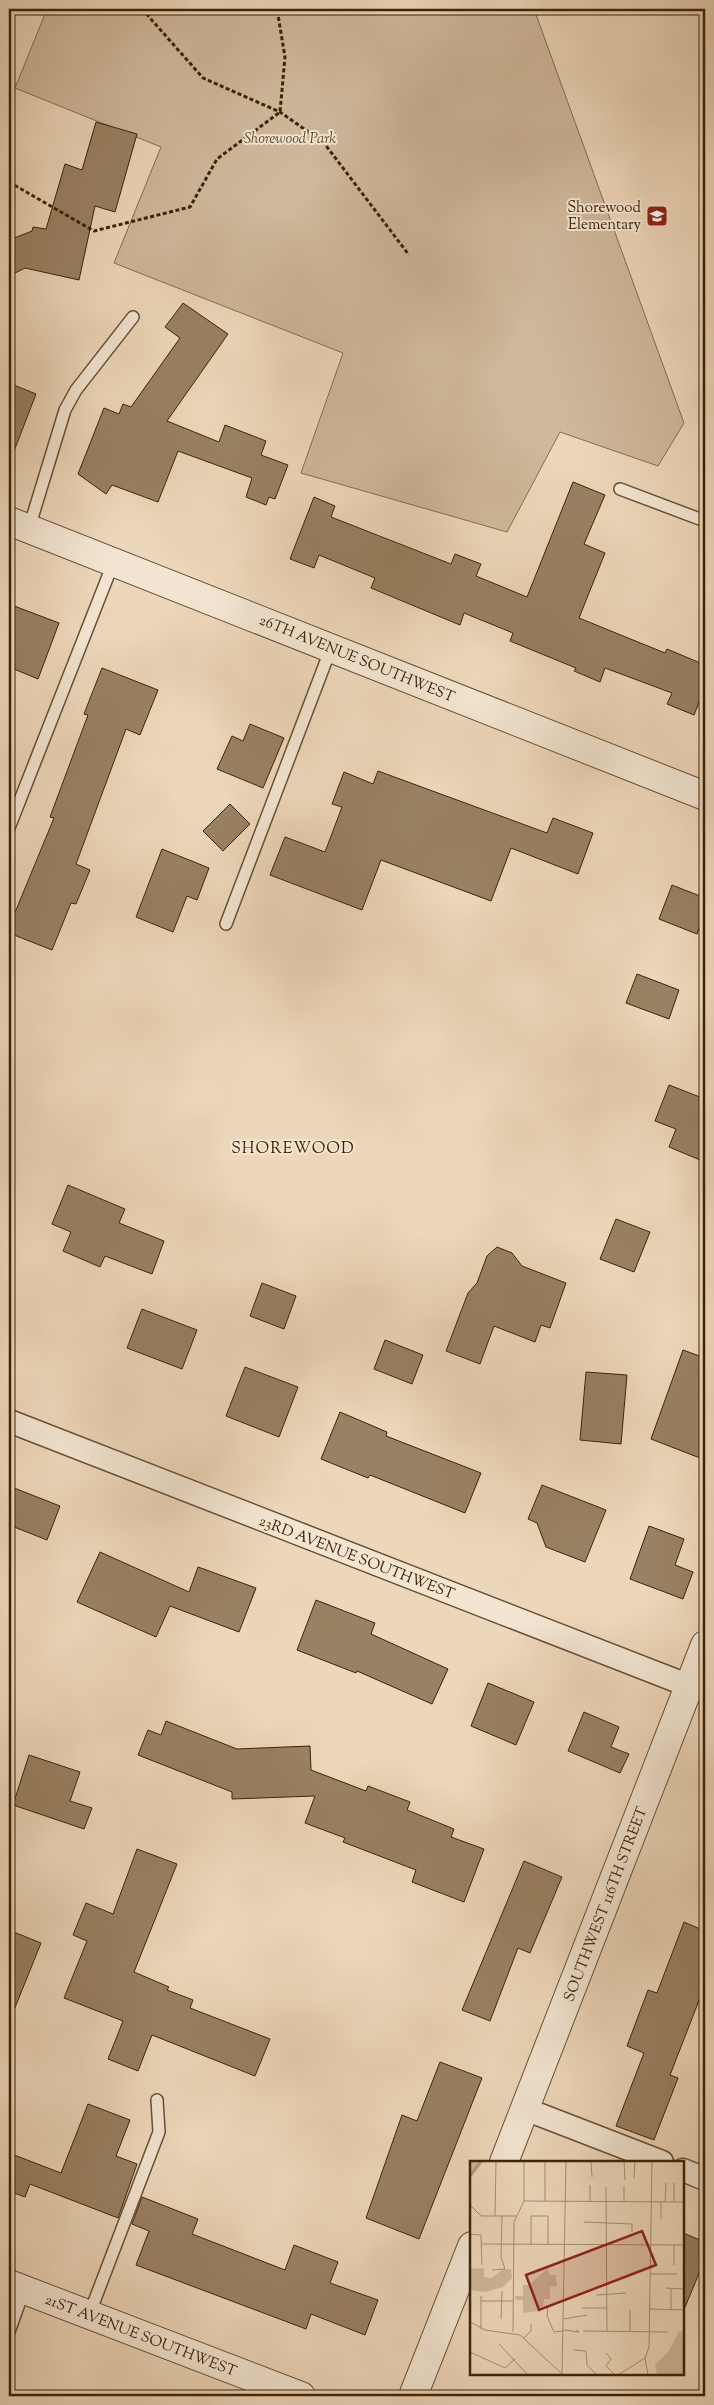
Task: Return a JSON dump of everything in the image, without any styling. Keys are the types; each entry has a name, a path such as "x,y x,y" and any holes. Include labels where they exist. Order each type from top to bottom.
{"street":[{"name":"26TH AVENUE SOUTHWEST","path":"19,524 705,796"},
{"name":"23RD AVENUE SOUTHWEST","path":"9,1421 697,1689"},
{"name":"SOUTHWEST 116TH STREET","path":"504,2161 697,1689 705,1645"},
{"path":"525,2109 659,2161"},
{"path":"684,2170 705,2179"},
{"path":"413,2396 470,2251"},
{"name":"21ST AVENUE SOUTHWEST","path":"17,2287 301,2396"}],"lane":[{"path":"19,524 65,410 76,390 133,317"},
{"path":"620,489 705,520"},
{"path":"9,828 114,561"},
{"path":"226,924 331,648"},
{"path":"89,2315 159,2132 156,2100"},
{"path":"9,2332 17,2287"}],"path":[{"path":"142,9 203,78 280,112 324,143 409,255"},
{"path":"9,182 94,231 190,207 217,159 280,112 285,57 277,9"}],"green space":[{"name":"Shorewood Park","path":"32,9 534,9 684,423 658,466 560,432 507,532 301,473 343,353 114,263 161,147 15,88 45,14"}],"building":[{"path":"96,122 137,134 115,212 95,206 79,280 25,268 9,276 9,240 32,231 33,227 46,229 65,164 82,170"},
{"path":"183,303 228,334 167,421 219,442 225,425 266,441 261,455 288,465 275,499 269,497 266,505 246,497 252,478 178,451 158,502 112,485 106,494 78,474 104,408 119,414 123,404 131,407 180,338 165,327"},
{"path":"9,383 36,394 11,459 9,459"},
{"path":"573,482 605,495 584,544 605,553 579,618 665,653 667,649 705,665 705,687 694,715 667,704 672,693 605,668 600,682 574,671 576,668 510,641 513,633 464,613 460,625 371,588 375,578 319,555 314,568 290,559 314,497 335,506 331,517 451,564 455,554 481,564 476,576 527,597"},
{"path":"9,604 59,623 38,679 9,667"},
{"path":"102,668 158,690 140,735 126,729 76,864 90,870 76,904 71,903 52,950 9,933 9,927 54,818 50,817 88,715 84,714"},
{"path":"250,724 284,738 263,788 217,769 232,736 243,741"},
{"path":"378,771 547,833 553,818 593,833 578,874 511,848 491,901 381,860 362,910 270,875 285,837 325,852 342,807 332,804 344,772 373,784"},
{"path":"230,804 250,824 223,851 203,831"},
{"path":"162,849 209,868 197,900 187,896 173,932 136,917"},
{"path":"672,885 705,898 705,913 697,934 659,919"},
{"path":"637,974 679,990 669,1019 626,1003"},
{"path":"669,1085 705,1099 705,1162 669,1147 676,1129 655,1121"},
{"path":"68,1185 125,1209 119,1223 164,1241 152,1274 105,1256 100,1267 63,1251 71,1232 52,1224"},
{"path":"616,1219 650,1232 634,1272 600,1259"},
{"path":"497,1247 512,1253 522,1266 566,1283 550,1328 541,1325 535,1342 494,1326 480,1364 446,1351 468,1293 477,1283 487,1256"},
{"path":"262,1283 296,1296 284,1329 250,1316"},
{"path":"142,1309 197,1330 182,1369 127,1348"},
{"path":"385,1340 423,1355 412,1384 374,1369"},
{"path":"683,1350 705,1358 705,1460 651,1439"},
{"path":"245,1367 298,1387 279,1437 226,1416"},
{"path":"586,1372 627,1375 621,1444 580,1440"},
{"path":"340,1412 387,1432 386,1436 481,1473 465,1513 370,1475 368,1478 321,1459"},
{"path":"542,1485 606,1510 585,1562 546,1547 537,1523 528,1519"},
{"path":"9,1486 60,1506 47,1540 9,1525"},
{"path":"649,1526 684,1539 675,1565 693,1572 683,1599 630,1579"},
{"path":"100,1552 189,1592 198,1567 256,1588 239,1632 170,1606 156,1637 77,1602"},
{"path":"316,1600 375,1623 371,1634 448,1669 432,1704 357,1671 356,1673 297,1650"},
{"path":"488,1683 534,1702 516,1745 471,1726"},
{"path":"584,1712 619,1727 611,1747 629,1754 620,1773 568,1751"},
{"path":"166,1721 237,1749 310,1746 311,1770 366,1791 368,1786 410,1802 407,1810 454,1829 451,1837 484,1849 464,1902 412,1882 416,1870 343,1842 345,1838 305,1823 315,1796 232,1799 232,1792 138,1755 148,1730 161,1735"},
{"path":"29,1755 80,1772 70,1801 92,1808 84,1829 13,1805"},
{"path":"137,1849 177,1864 134,1972 169,1987 167,1990 193,2000 190,2008 270,2039 255,2076 152,2035 138,2071 108,2059 123,2021 64,1998 87,1941 73,1935 86,1903 113,1914"},
{"path":"524,1861 562,1877 530,1953 518,1948 490,2021 462,2010"},
{"path":"684,1922 705,1931 705,1985 670,2075 678,2078 654,2140 616,2126 644,2053 627,2046 648,1990 657,1993"},
{"path":"9,1930 41,1943 10,2020 9,2020"},
{"path":"440,2062 482,2078 419,2239 366,2218 402,2115 417,2121"},
{"path":"88,2104 130,2120 116,2156 137,2164 118,2218 30,2184 25,2197 9,2191 9,2153 61,2173"},
{"path":"142,2197 198,2219 192,2234 285,2270 294,2245 338,2262 330,2283 378,2300 365,2335 311,2314 306,2329 136,2265 149,2231 132,2224"},
{"path":"684,2233 705,2242 705,2259 684,2310"}],"place":[{"name":"Shorewood Elementary","path":"657,216"}],"district":[{"name":"SHOREWOOD","path":"293,1147"}]}
